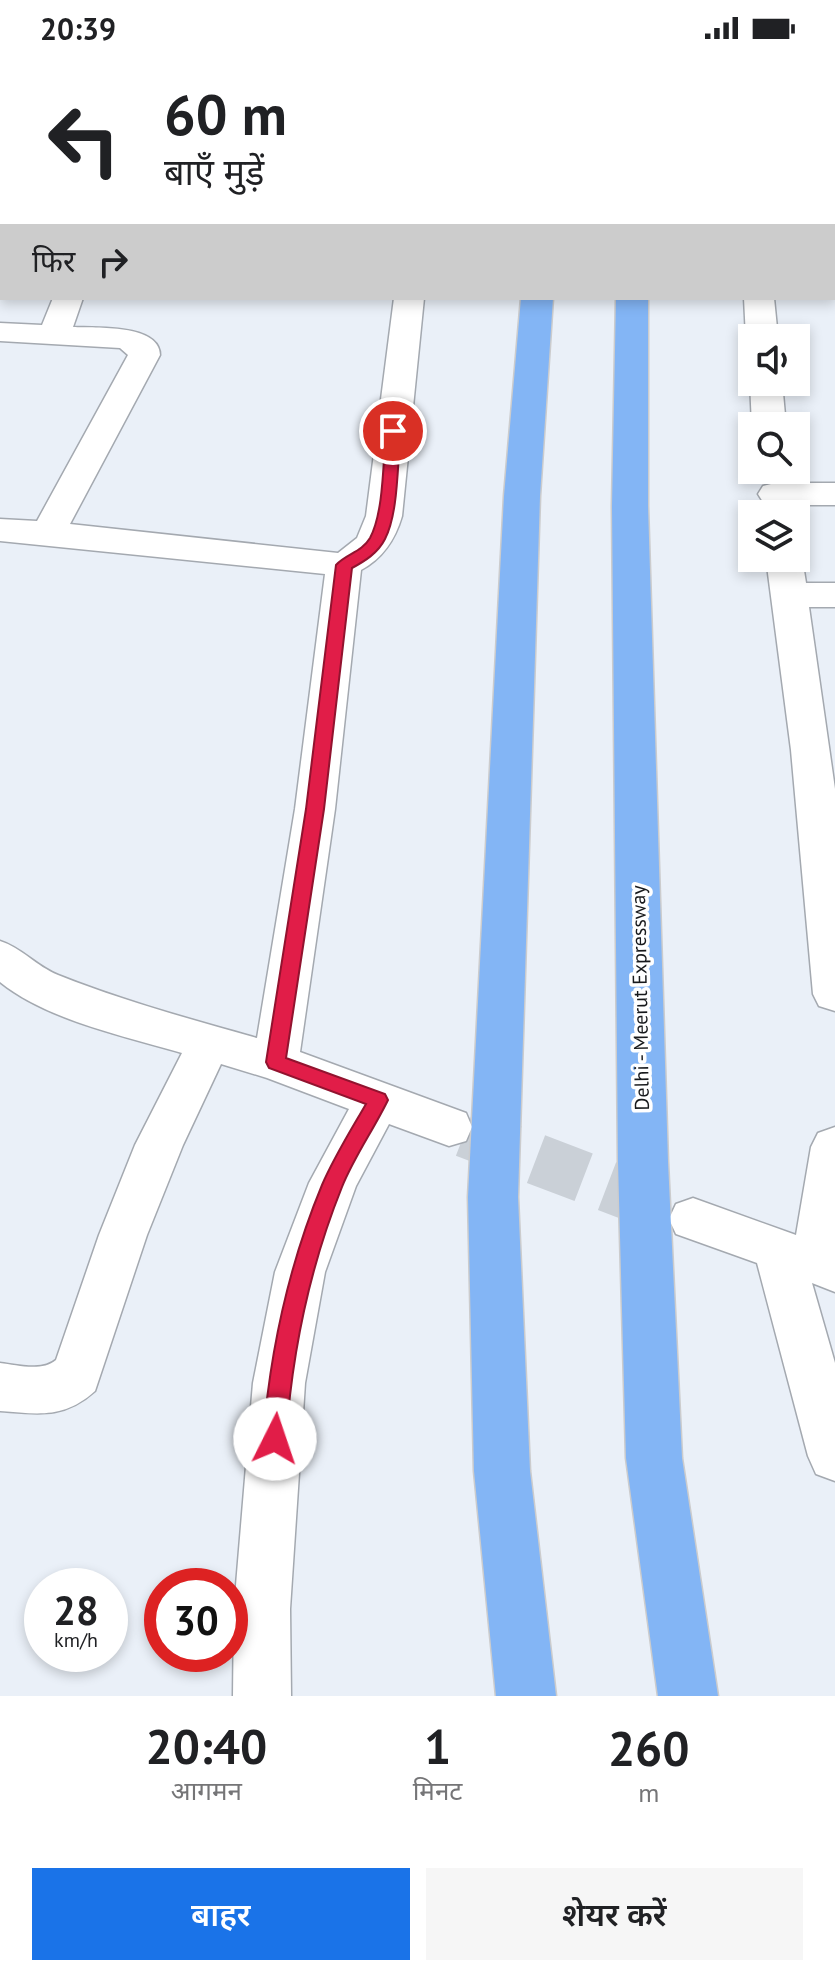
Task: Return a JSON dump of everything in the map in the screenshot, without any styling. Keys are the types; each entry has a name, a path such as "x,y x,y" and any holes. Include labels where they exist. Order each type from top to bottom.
{"highway":[{"path":"526,1696 502,1471 493,1197 522,496 537,300"},
{"name":"Delhi - Meerut Expressway","path":"632,300 630,506 643,1162 654,1443 688,1696"}],"street":[{"path":"54,335 67,300"},
{"path":"0,530 344,565 364,555 378,538 384,516 409,300"},
{"path":"759,300 761,324"},
{"path":"0,332 126,339 144,348 144,355 48,533"},
{"path":"775,493 835,494"},
{"path":"276,1062 315,809 344,565"},
{"path":"835,595 786,576 811,750 835,994"},
{"path":"0,958 32,983 106,1013 276,1062 449,1127"},
{"path":"0,1387 61,1388 77,1374 123,1235 159,1145 209,1043"},
{"path":"262,1696 262,1609 279,1383 300,1272 333,1183 378,1100"},
{"path":"835,1147 810,1261 835,1456"},
{"path":"693,1219 810,1261"}],"tunnel":[{"path":"465,1132 672,1211"}],"route":[{"path":"275,1439 279,1383 300,1272 333,1183 378,1100 276,1062 315,809 344,565 364,555 378,538 384,516 393,431"}]}
